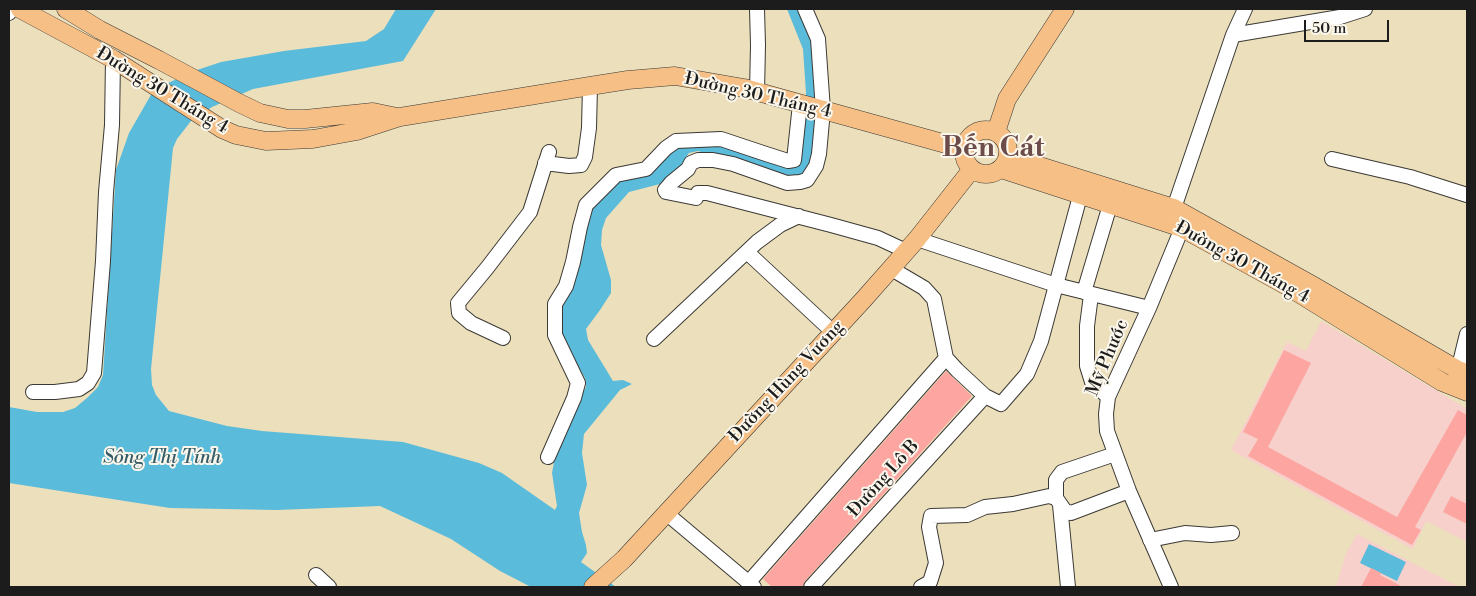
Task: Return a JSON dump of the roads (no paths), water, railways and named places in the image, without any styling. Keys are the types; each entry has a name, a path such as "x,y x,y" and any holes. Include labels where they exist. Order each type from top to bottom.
{"main road":[{"name":"Đường 30 Tháng 4","path":"20,9 113,59 215,124 236,135 266,142 313,139 357,131 400,117 628,80 675,76 756,92 964,149"},
{"name":"Đường 30 Tháng 4","path":"66,9 100,30 160,60 239,104 260,113 288,119 373,112 400,117"},
{"path":"996,132 1007,99 1065,9"},
{"path":"982,130 996,132 1006,142 1004,162 994,173 986,174 972,169 967,163 965,156 966,142 982,130"},
{"name":"Đường 30 Tháng 4","path":"1004,162 1174,208 1460,390"},
{"name":"Đường Hùng Vương","path":"593,587 624,559 833,332 911,245 972,169"},
{"name":"Đường 30 Tháng 4","path":"1036,172 1080,196 1182,228 1291,281 1463,372"},
{"path":"1174,208 1182,228"}],"street":[{"path":"9,13 11,9"},
{"path":"756,9 758,45 756,92"},
{"path":"805,9 818,39 822,110 819,154 816,166 807,180 787,183 733,164 713,160 698,160 691,163 688,170 665,190 666,192 696,198 698,193 706,193 1149,308"},
{"path":"1174,208 1233,36 1245,9"},
{"path":"1233,36 1340,17 1364,9"},
{"path":"33,392 79,389 88,383 94,373 112,125 113,59"},
{"path":"503,338 470,323 459,313 458,302 488,268 530,212 547,158 569,166 581,166 585,157 590,128 590,86"},
{"path":"548,457 574,398 578,383 555,335 555,304 566,286 586,205 616,176 646,169 676,140 721,139 788,161 794,160 802,104"},
{"path":"1332,159 1410,177 1467,194"},
{"path":"890,268 924,288 934,299 946,358 985,396 1001,404 1027,374 1041,341 1080,196"},
{"path":"1108,396 1092,382 1087,366 1087,326 1088,293 1110,205"},
{"path":"654,339 747,252 780,225 799,216"},
{"name":"Mỹ Phước","path":"1171,587 1115,454 1107,431 1106,414 1108,396 1149,308 1182,228"},
{"path":"747,252 833,332"},
{"path":"1460,390 1467,334"},
{"path":"666,513 751,585 946,358"},
{"name":"Đường Lô B","path":"811,587 985,396"},
{"path":"1068,587 1056,480 1062,472 1115,454"},
{"path":"922,587 930,582 936,563 929,526 931,516 966,515 985,507 1013,504 1049,496 1058,501 1068,513 1077,512 1129,491"},
{"path":"1150,540 1186,533 1211,535 1232,533"},
{"path":"316,575 329,587"}],"water":[{"name":"Sông Thị Tính","path":"396,9 436,9 403,61 253,89 212,107 191,121 177,139 173,148 151,369 152,385 156,395 169,411 227,426 262,431 403,442 479,463 502,473 555,510 557,506 552,473 555,457 571,412 586,387 585,378 560,336 558,315 584,222 595,203 619,177 675,145 719,142 792,166 805,120 806,93 803,49 787,9 800,9 813,33 820,90 814,158 805,175 785,177 698,151 689,153 675,174 660,184 629,192 606,218 602,230 601,245 611,280 611,293 586,329 588,340 613,381 623,380 632,384 620,390 584,434 582,453 587,485 579,513 587,553 581,562 616,587 531,587 500,571 451,539 380,506 277,510 170,508 9,483 9,407 37,412 63,412 75,408 98,387 103,375 116,170 129,133 152,93 168,83 221,62 284,51 366,41 384,29"},
{"path":"1369,544 1406,562 1397,581 1360,563"}],"district":[{"name":"Bến Cát","path":"993,149"}]}
